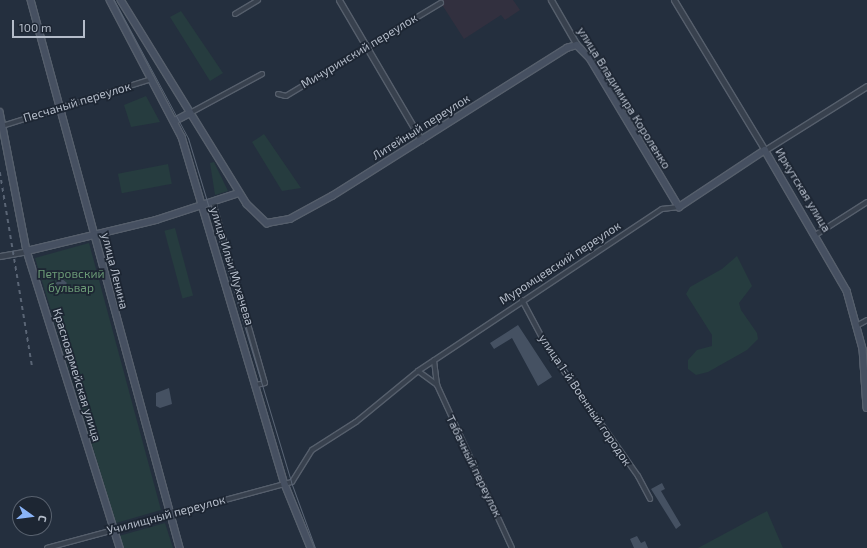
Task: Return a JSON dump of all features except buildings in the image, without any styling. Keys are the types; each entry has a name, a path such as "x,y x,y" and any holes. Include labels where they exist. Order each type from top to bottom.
{"main road":[{"name":"улица Ленина","path":"30,0 62,106 94,235 180,548"},
{"name":"улица Ильи Мухачева","path":"110,0 175,121 203,206 285,484 311,548"},
{"path":"27,251 203,206 239,193 121,0"},
{"name":"Литейный переулок","path":"239,193 260,220 274,223 290,219 332,196 566,48 577,45"},
{"name":"улица Владимира Короленко","path":"577,45 590,58 679,207"},
{"name":"Красноармейская улица","path":"0,112 27,251 120,548"},
{"path":"175,121 190,113"},
{"name":"Муромцевский переулок","path":"679,207 765,150"},
{"name":"Иркутская улица","path":"765,150 817,234 842,281 858,325 867,408"}],"street":[{"path":"235,14 258,0"},
{"path":"339,0 421,140"},
{"name":"улица Владимира Короленко","path":"552,0 577,45"},
{"name":"Иркутская улица","path":"674,0 765,150"},
{"name":"Мичуринский переулок","path":"278,94 286,96 441,3"},
{"path":"190,113 262,74"},
{"name":"Песчаный переулок","path":"2,126 152,79"},
{"name":"Муромцевский переулок","path":"765,150 867,86"},
{"path":"213,202 265,383 256,385"},
{"path":"817,234 867,202"},
{"name":"Муромцевский переулок","path":"285,484 292,482 299,474 312,450 356,422 418,371 522,300 662,209 679,207"},
{"path":"0,256 27,251"},
{"name":"улица 1-й Военный городок","path":"522,300 547,346 638,476 650,500"},
{"path":"858,325 867,320"},
{"name":"Табачный переулок","path":"434,360 436,385 512,548"},
{"name":"Табачный переулок","path":"418,371 436,385"},
{"name":"Училищный переулок","path":"47,548 170,513 285,484"}],"shaded area":[{"path":"439,0 513,0 520,10 505,20 501,15 464,39"}],"green space":[{"path":"181,11 223,73 210,81 170,17"},
{"path":"146,96 160,122 131,127 124,105"},
{"path":"264,134 301,188 282,191 252,142"},
{"path":"214,162 228,191 215,195 210,163"},
{"path":"168,164 172,184 122,193 118,174"},
{"path":"175,228 193,296 182,298 164,231"},
{"name":"Петровский бульвар","path":"89,243 161,510 116,523 35,258"},
{"path":"737,256 752,286 739,303 741,310 757,333 758,339 747,350 708,372 696,375 688,369 688,360 697,350 712,346 712,335 686,294 690,287 722,269"},
{"path":"767,511 783,548 698,548"},
{"path":"165,523 173,548 123,548 119,536"}],"tram line":[{"path":"114,0 188,138 291,482 315,548"}],"railway":[{"path":"0,172 32,365"}]}
